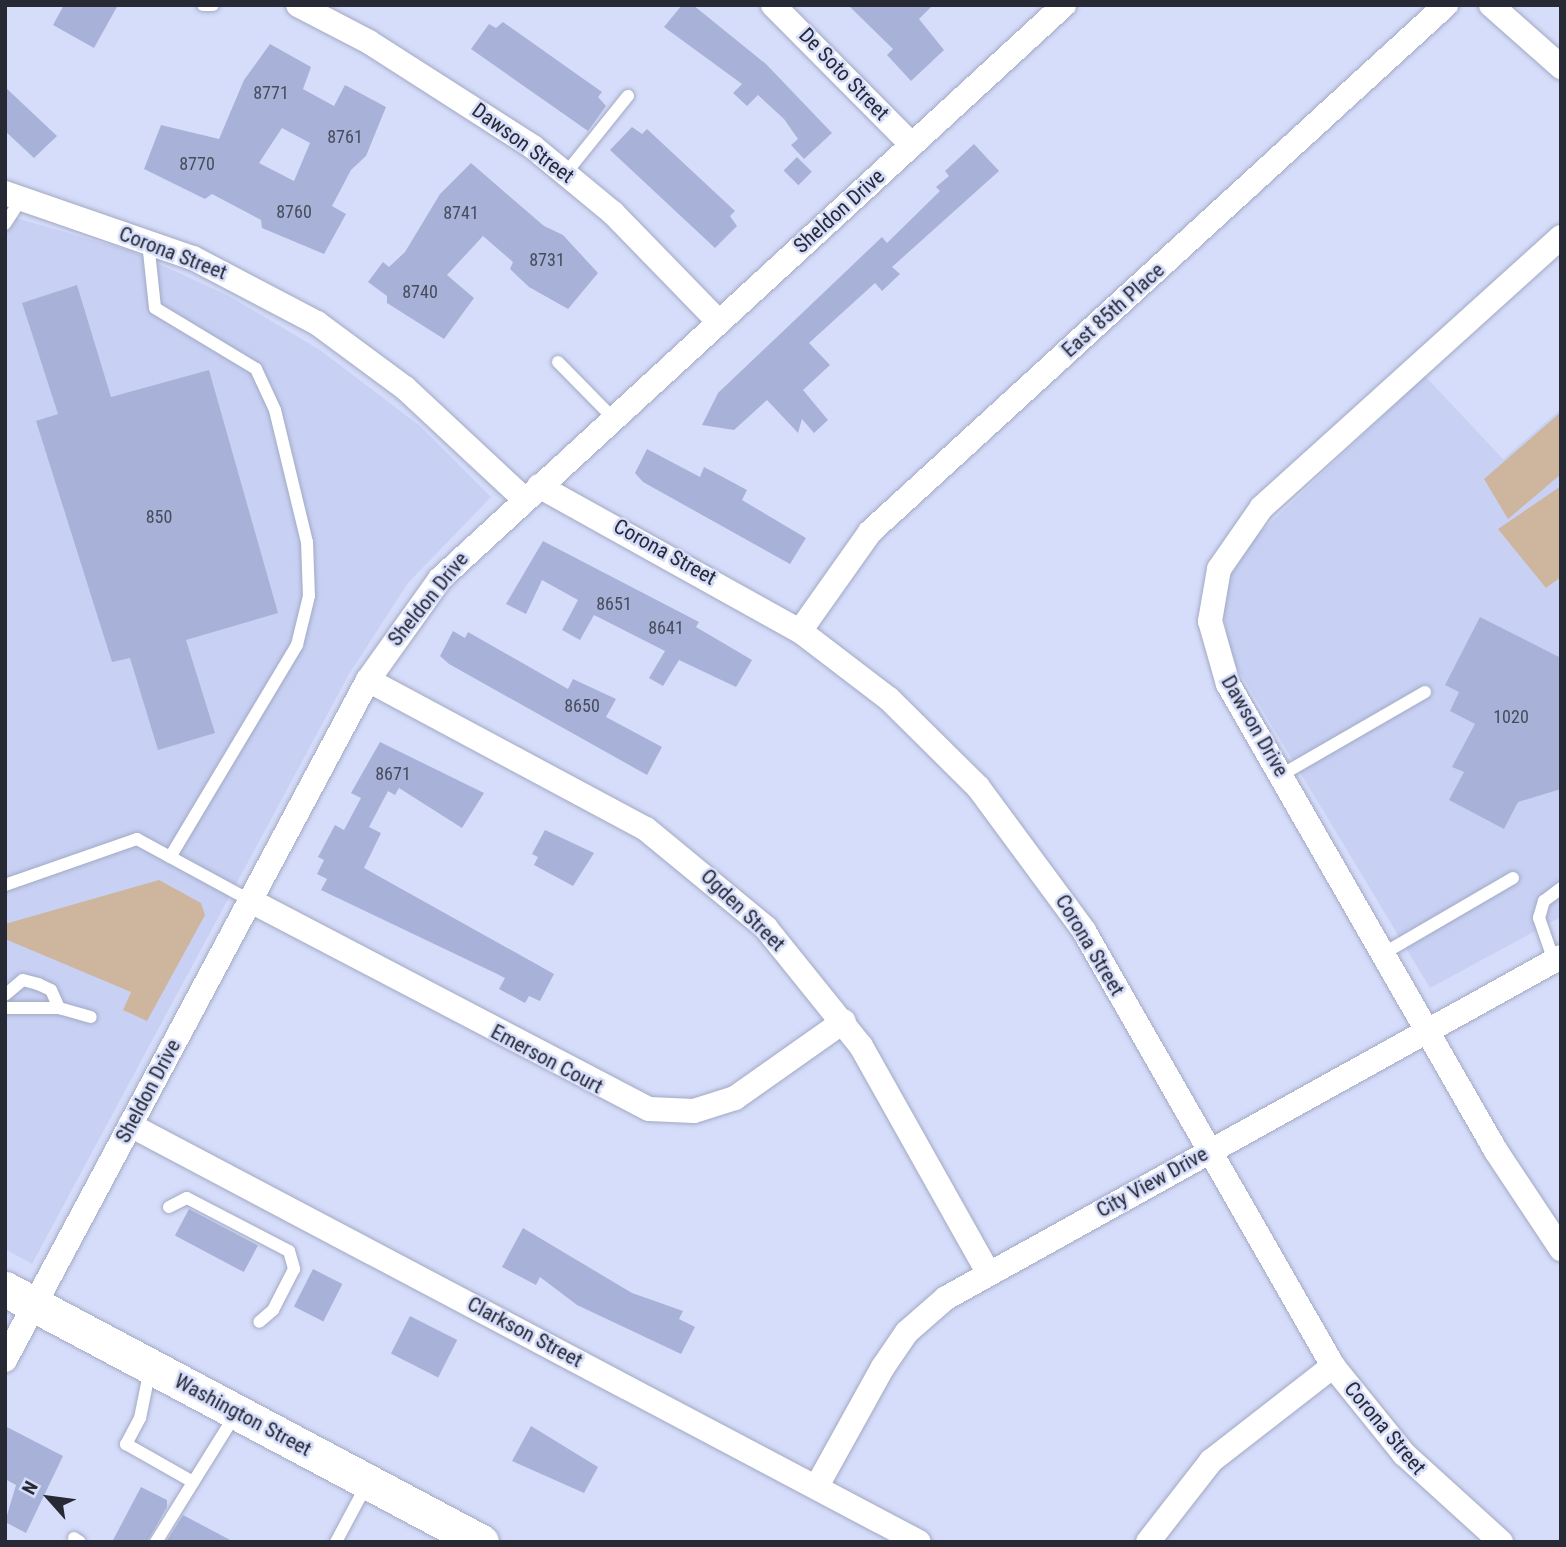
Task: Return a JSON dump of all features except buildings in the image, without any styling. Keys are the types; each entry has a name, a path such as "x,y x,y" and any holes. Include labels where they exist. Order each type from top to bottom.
{"main road":[{"name":"Washington Street","path":"20,1297 472,1540"}],"street":[{"name":"Dawson Street","path":"298,5 474,106 566,173 718,321"},
{"name":"De Soto Street","path":"773,5 912,145"},
{"name":"Sheldon Drive","path":"5,1360 20,1297 130,1125 368,680 440,579 530,491 1063,5"},
{"name":"East 85th Place","path":"800,631 870,532 1446,5"},
{"path":"1491,5 1561,67"},
{"name":"Corona Street","path":"13,196 148,241 254,286 366,356 530,491 800,631 915,722 1006,820 1084,931 1333,1366 1404,1454 1501,1542"},
{"name":"Dawson Drive","path":"1561,237 1262,508 1228,551 1211,599 1211,637 1228,684 1386,952 1496,1151 1561,1249"},
{"name":"Ogden Street","path":"368,680 598,801 688,859 766,928 844,1021 989,1274"},
{"name":"Emerson Court","path":"251,901 649,1108 694,1111 736,1097 844,1021"},
{"name":"City View Drive","path":"817,1486 907,1332 946,1298 1557,959"},
{"name":"Clarkson Street","path":"130,1125 919,1542"},
{"path":"1147,1542 1211,1461 1333,1366"}],"lane":[{"path":"203,5 213,5"},
{"path":"566,173 628,96"},
{"path":"5,225 13,196"},
{"path":"148,241 155,308 256,369 275,410 307,542 309,596 297,645 170,857"},
{"path":"558,362 613,418"},
{"path":"1283,774 1425,692"},
{"path":"5,886 137,839 251,901"},
{"path":"1386,952 1513,878"},
{"path":"1557,959 1539,918 1544,901 1561,888"},
{"path":"5,995 23,980 51,990 59,1008"},
{"path":"5,1008 59,1008 91,1017"},
{"path":"169,1207 187,1198 289,1251 294,1269 273,1310 260,1322"},
{"path":"151,1366 140,1418 126,1444 191,1481"},
{"path":"156,1542 191,1481 211,1461 237,1412"},
{"path":"336,1542 368,1482"}],"shaded area":[{"path":"5,215 131,251 229,296 320,350 420,426 491,497 408,583 348,676 32,1264 5,1249"},
{"path":"1425,376 1503,459 1561,409 1561,917 1430,988 1231,658 1224,616 1226,580 1243,549"},
{"path":"1561,412 1561,474 1508,519 1484,479"},
{"path":"1561,486 1561,577 1546,588 1498,529"},
{"path":"159,880 201,903 205,915 147,1021 123,1010 131,992 5,939 5,924"}]}
